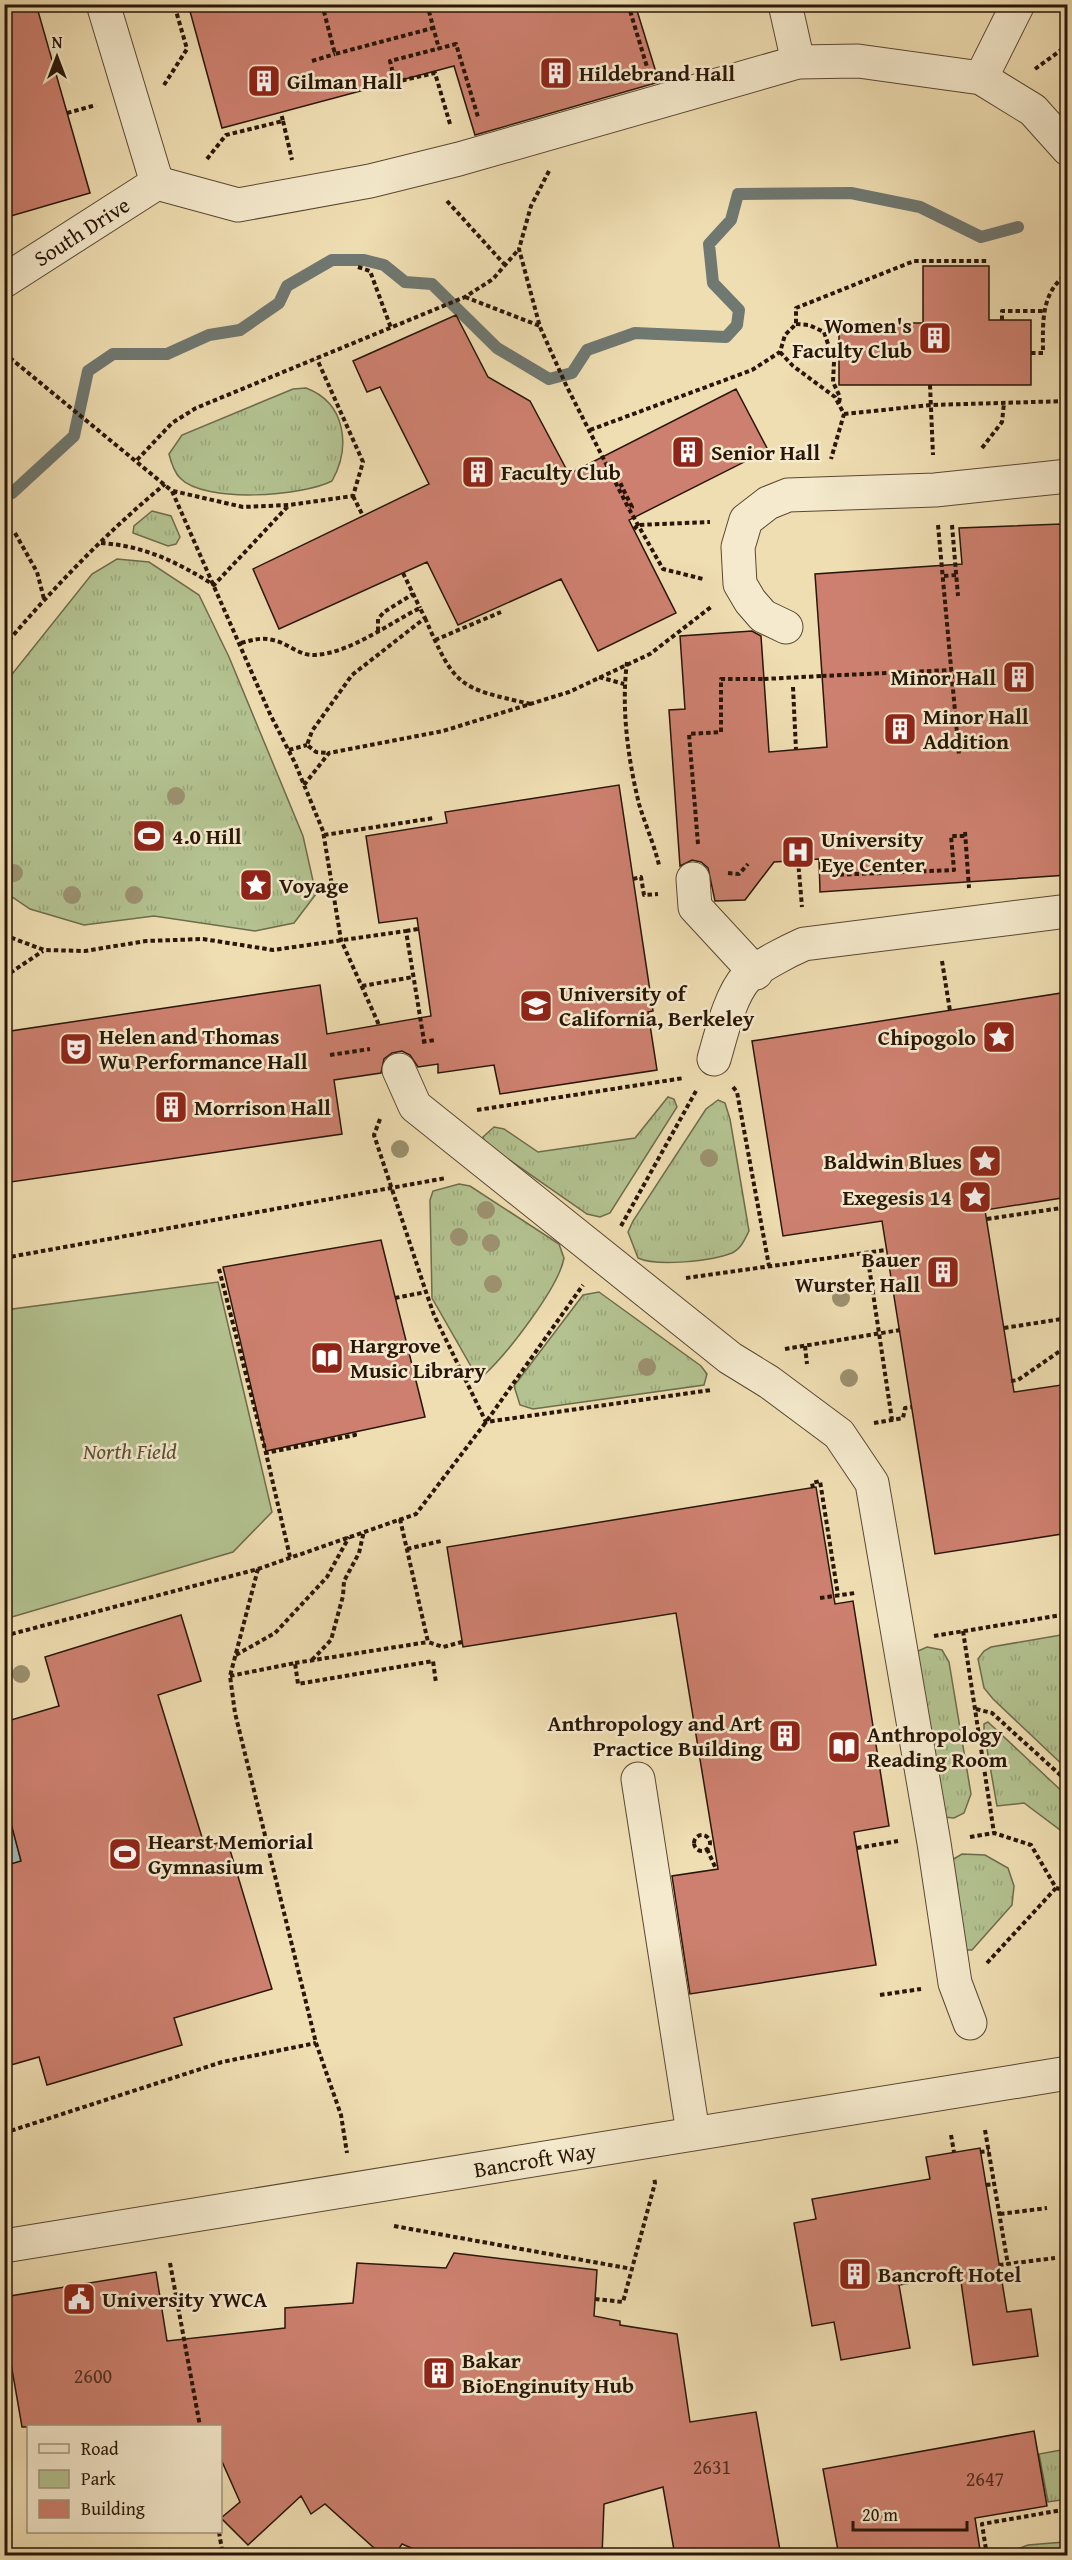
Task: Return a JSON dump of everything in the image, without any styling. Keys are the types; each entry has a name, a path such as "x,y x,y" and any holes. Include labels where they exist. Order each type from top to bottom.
{"street":[{"path":"103,4 131,96 171,186 238,205 370,181 459,159 798,62 858,61 981,78 1033,110 1068,149"},
{"path":"785,4 798,62"},
{"path":"981,78 1018,4"},
{"name":"South Drive","path":"4,281 171,186"},
{"path":"786,627 763,616 750,601 740,574 738,547 746,520 768,503 788,495 935,490 1068,476"},
{"path":"833,494 898,514"},
{"path":"704,867 695,907 756,973"},
{"path":"710,1067 726,1014 748,977 778,956 804,944 1068,911"},
{"path":"399,1070 415,1106 730,1358 769,1382 839,1434 872,1483 934,1843 955,1983 970,2023"},
{"path":"638,1779 693,2133"},
{"name":"Bancroft Way","path":"4,2246 1068,2073"}],"path":[{"path":"131,96 166,84 187,49 174,4"},
{"path":"321,4 335,54"},
{"path":"427,4 439,49"},
{"path":"312,61 433,28"},
{"path":"1027,75 1068,45"},
{"path":"445,108 435,73 395,82 390,61 448,46"},
{"path":"281,113 285,132"},
{"path":"171,186 226,135 283,121"},
{"path":"137,460 172,423 196,408 465,297 493,279 519,249 531,206 549,171"},
{"path":"447,201 505,265"},
{"path":"519,249 540,327 552,356 629,509 663,568 702,579 740,574"},
{"path":"590,430 752,370 780,352 785,335 796,324 796,308 914,261 988,261"},
{"path":"357,267 370,271 391,328"},
{"path":"1031,353 1043,353 1043,311 1048,296 1068,273"},
{"path":"465,297 540,327"},
{"path":"1002,320 1002,311 1043,311"},
{"path":"796,324 809,325 824,332 832,356 839,357"},
{"path":"780,352 793,366 835,397 844,414 833,494"},
{"path":"4,353 172,491 289,750 324,835 341,940 379,1025"},
{"path":"317,359 363,462 353,496 363,516"},
{"path":"834,362 833,382 840,397 838,403"},
{"path":"930,385 933,453"},
{"path":"844,414 931,405 1068,401"},
{"path":"974,455 989,442 1002,422 1004,403"},
{"path":"4,646 44,600 131,513 165,484"},
{"path":"623,484 621,485 632,507 629,509"},
{"path":"172,491 243,507 289,505 353,496"},
{"path":"214,585 289,505"},
{"path":"898,514 952,522 958,596"},
{"path":"634,529 638,525 746,520"},
{"path":"939,528 958,755"},
{"path":"15,533 37,572 44,600"},
{"path":"101,543 130,545 161,556 214,585"},
{"path":"403,573 448,669 467,687 532,704"},
{"path":"307,745 316,752 329,753 443,731 569,692 627,662 650,654 740,574"},
{"path":"944,576 956,576"},
{"path":"378,631 378,620 384,612 413,594"},
{"path":"241,643 259,638 274,640 304,654 315,655 337,650 420,608"},
{"path":"435,640 501,612"},
{"path":"307,745 312,731 352,675 425,618"},
{"path":"627,662 624,684 631,760 640,804 654,843 661,874"},
{"path":"748,864 739,874 704,867 689,734 721,732 721,679 952,670"},
{"path":"599,677 624,684"},
{"path":"793,687 796,750"},
{"path":"289,750 307,745"},
{"path":"304,785 329,753"},
{"path":"324,835 434,818"},
{"path":"832,875 954,870 951,836 965,834 968,876"},
{"path":"798,860 802,909"},
{"path":"633,879 641,877 644,896 664,894"},
{"path":"936,928 950,1011"},
{"path":"4,935 44,950 85,951 146,941 203,939 273,950 418,929"},
{"path":"406,931 424,1041"},
{"path":"4,977 44,950"},
{"path":"362,986 413,977"},
{"path":"429,1117 710,1067"},
{"path":"4,1636 258,1569 416,1514 486,1422 604,1256 710,1067"},
{"path":"710,1067 737,1092 769,1266"},
{"path":"4,1258 494,1169"},
{"path":"391,1188 434,1315 486,1422"},
{"path":"987,1219 1067,1207"},
{"path":"638,1285 886,1250"},
{"path":"867,1252 892,1420"},
{"path":"219,1269 290,1557"},
{"path":"395,1298 426,1292"},
{"path":"1004,1328 1068,1318"},
{"path":"796,1347 900,1330"},
{"path":"1011,1381 1018,1380 1063,1349 1064,1342 1068,1342"},
{"path":"805,1346 807,1363"},
{"path":"486,1422 769,1382"},
{"path":"905,1408 912,1407"},
{"path":"266,1453 355,1435 354,1432"},
{"path":"813,1488 812,1483 820,1481 838,1595"},
{"path":"400,1519 428,1642"},
{"path":"312,1660 331,1640 343,1596 344,1581 359,1553 364,1531"},
{"path":"236,1655 275,1633 327,1577 349,1537"},
{"path":"407,1549 441,1541"},
{"path":"258,1569 230,1676 243,1750 316,2043 340,2115 354,2190"},
{"path":"900,1642 1068,1614"},
{"path":"963,1631 994,1833"},
{"path":"230,1676 312,1660 428,1642 443,1647 462,1642"},
{"path":"295,1663 298,1684 433,1661 436,1683"},
{"path":"975,1708 992,1713 1068,1782"},
{"path":"934,1843 994,1833 1031,1845 1056,1888 1068,1891"},
{"path":"707,1849 696,1848 695,1839 702,1835 710,1841 707,1849 716,1869"},
{"path":"857,1848 900,1840"},
{"path":"955,1983 974,1977 1016,1935 1056,1888"},
{"path":"4,2133 222,2062 316,2043"},
{"path":"986,2130 1008,2265"},
{"path":"951,2135 954,2152"},
{"path":"980,2152 989,2151"},
{"path":"595,2299 623,2302 655,2183"},
{"path":"986,2185 995,2184"},
{"path":"1000,2214 1047,2208"},
{"path":"394,2226 632,2269"},
{"path":"999,2265 1055,2258"},
{"path":"170,2263 200,2425"},
{"path":"987,2556 982,2524 1068,2509"},
{"path":"219,2533 223,2556"}],"green space":[{"path":"306,388 330,404 341,427 342,454 332,481 300,491 255,495 231,494 210,492 193,486 176,473 169,454 182,435 293,389"},
{"path":"152,511 171,516 180,537 176,544 168,546 133,533 134,526"},
{"path":"117,559 149,562 199,595 229,657 303,836 316,894 294,923 255,931 154,916 84,925 30,909 5,892 5,683 92,574"},
{"path":"668,1097 674,1099 677,1107 610,1213 600,1217 587,1214 485,1143 483,1137 494,1127 504,1129 538,1152 635,1138"},
{"path":"718,1100 725,1103 730,1119 749,1231 746,1237 735,1251 723,1256 685,1262 658,1262 638,1258 628,1232 633,1221 706,1109"},
{"path":"459,1184 470,1186 559,1244 564,1258 553,1286 531,1320 484,1375 472,1368 432,1298 430,1200 433,1191"},
{"name":"North Field","path":"218,1282 272,1512 233,1552 5,1619 5,1310"},
{"path":"599,1292 701,1366 707,1374 704,1385 533,1409 520,1405 514,1386 583,1295"},
{"path":"1068,1634 1067,1769 984,1688 978,1659 984,1651 991,1647"},
{"path":"927,1647 942,1650 949,1662 971,1794 964,1813 954,1818 943,1817 916,1652"},
{"path":"988,1722 1067,1796 1067,1859 1064,1833 1024,1803 997,1806 984,1732 984,1724"},
{"path":"962,1854 985,1855 1008,1868 1014,1886 1012,1905 972,1950 966,1950 952,1860"},
{"path":"1067,2449 1067,2499 1048,2502 1039,2454"},
{"path":"1067,2522 1067,2555 1002,2555 1028,2545 1064,2542 1063,2523"}],"water":[{"path":"4,1797 21,1861 4,1866"}],"building":[{"path":"4,4 36,4 90,193 4,218"},
{"path":"188,4 635,4 659,82 475,135 454,66 222,128"},
{"name":"Women's Faculty Club","path":"923,266 989,266 989,320 1031,320 1031,385 839,385 839,323 923,323"},
{"name":"Faculty Club","path":"456,315 488,377 530,401 569,474 736,389 768,450 629,520 676,613 598,651 561,579 458,625 427,562 279,629 253,569 429,484 380,387 367,392 353,361"},
{"name":"Minor Hall Addition","path":"1061,524 1068,601 1068,875 820,892 819,859 774,862 745,900 715,901 708,868 701,862 692,860 680,866 669,710 685,709 680,636 752,631 761,636 769,752 827,747 815,574 962,564 959,528"},
{"path":"619,785 653,1011 648,1012 657,1070 500,1094 494,1065 438,1073 438,1064 418,1067 410,1055 402,1051 392,1053 384,1059 381,1073 334,1080 342,1134 4,1183 4,1032 320,985 327,1034 431,1016 417,918 379,923 366,836 447,823 445,812"},
{"name":"Bauer Wurster Hall","path":"1068,992 1068,1197 985,1210 1014,1392 1068,1384 1068,1533 935,1554 882,1221 783,1236 752,1041"},
{"name":"Hargrove Music Library","path":"381,1240 425,1417 266,1451 223,1267"},
{"name":"Anthropology and Art Practice Building","path":"816,1487 835,1604 853,1601 889,1826 854,1832 876,1965 690,1994 672,1876 718,1869 676,1613 463,1647 447,1547"},
{"name":"Hearst Memorial Gymnasium","path":"181,1615 201,1681 158,1695 205,1847 227,1840 272,1989 174,2018 182,2045 47,2085 39,2057 4,2067 4,1866 21,1861 4,1797 4,1722 59,1706 45,1657"},
{"path":"980,2148 1007,2312 1031,2309 1038,2356 973,2365 960,2275 899,2285 910,2348 841,2360 834,2322 812,2326 794,2223 816,2219 812,2199 930,2179 926,2157"},
{"name":"Bakar BioEnginuity Hub","path":"454,2253 597,2270 594,2316 620,2321 620,2325 677,2334 690,2422 756,2412 781,2556 675,2556 663,2487 604,2504 602,2556 430,2556 402,2544 394,2556 383,2556 325,2504 311,2514 301,2496 248,2545 222,2519 240,2502 222,2462 222,2425 27,2425 27,2427 22,2427 4,2323 4,2297 156,2272 167,2341 285,2328 285,2308 353,2303 357,2263 446,2268"},
{"path":"1034,2431 1047,2506 975,2518 981,2556 839,2556 823,2469"}],"waterway":[{"path":"4,493 12,493 74,436 88,371 113,354 167,354 209,335 240,330 279,303 287,286 332,260 364,260 384,265 405,282 432,284 497,348 549,379 572,373 587,350 635,333 726,337 737,325 739,310 713,283 709,244 731,220 738,194 851,193 920,207 981,237 1018,227"}],"place":[{"name":"Hildebrand Hall","path":"556,73"},
{"name":"Gilman Hall","path":"264,81"},
{"name":"Women's Faculty Club","path":"935,338"},
{"name":"Senior Hall","path":"688,452"},
{"name":"Faculty Club","path":"478,472"},
{"name":"Minor Hall","path":"1019,677"},
{"name":"Minor Hall Addition","path":"900,729"},
{"name":"4.0 Hill","path":"149,836"},
{"name":"University Eye Center","path":"798,852"},
{"name":"Voyage","path":"256,885"},
{"name":"University of California, Berkeley","path":"536,1006"},
{"name":"Chipogolo","path":"999,1037"},
{"name":"Helen and Thomas Wu Performance Hall","path":"76,1049"},
{"name":"Morrison Hall","path":"171,1107"},
{"name":"Baldwin Blues","path":"985,1161"},
{"name":"Exegesis 14","path":"975,1197"},
{"name":"Bauer Wurster Hall","path":"943,1272"},
{"name":"Hargrove Music Library","path":"327,1358"},
{"name":"Anthropology and Art Practice Building","path":"785,1736"},
{"name":"Anthropology Reading Room","path":"844,1747"},
{"name":"Hearst Memorial Gymnasium","path":"125,1854"},
{"name":"Bancroft Hotel","path":"855,2274"},
{"name":"University YWCA","path":"79,2299"},
{"name":"Bakar BioEnginuity Hub","path":"439,2373"}]}
